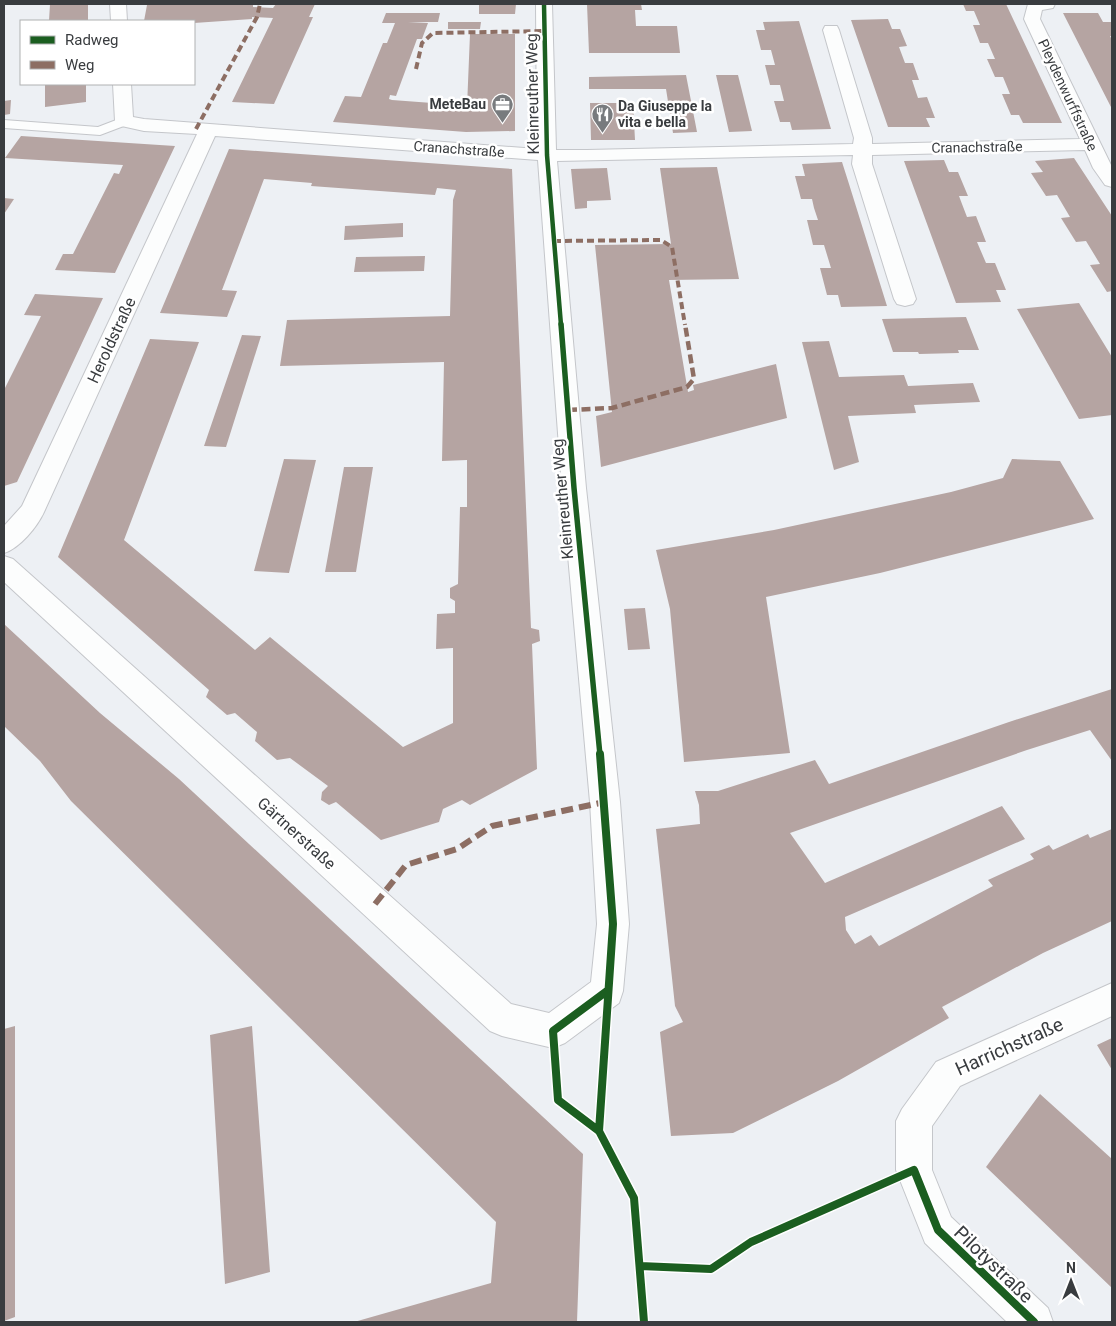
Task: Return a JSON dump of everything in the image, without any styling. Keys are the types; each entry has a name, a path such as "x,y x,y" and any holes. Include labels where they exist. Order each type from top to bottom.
{"street":[{"path":"118,4 119,20"},
{"name":"Kleinreuther Weg","path":"544,4 546,154 574,488 605,802 613,924 607,991"},
{"name":"Pleydenwurffstraße","path":"1041,5 1032,19 1092,144 1112,181"},
{"path":"831,30 863,138 862,164 905,300"},
{"path":"122,85 124,121"},
{"name":"Cranachstraße","path":"124,121 144,125 208,130 587,156 1092,144"},
{"name":"Heroldstraße","path":"4,543 32,512 208,130"},
{"name":"Gärtnerstraße","path":"4,566 502,1019 554,1030 607,991"},
{"name":"Harrichstraße","path":"914,1170 914,1121 948,1074 1112,999"},
{"name":"Pilotystraße","path":"914,1170 938,1230 1034,1322"}],"lane":[{"path":"4,124 100,130 124,121"}],"building":[{"path":"50,4 88,4 88,20 49,20"},
{"path":"253,4 253,7 273,8 276,4 315,4 309,17 313,17 274,104 232,102 273,18 252,17 252,19 195,23 195,20 144,20 147,5"},
{"path":"479,4 516,4 515,14 479,14"},
{"path":"587,4 641,4 642,10 635,10 636,26 677,26 680,53 589,53"},
{"path":"963,4 1006,4 1062,123 1023,123 1019,115 1011,115 1002,94 1010,94 1003,77 995,77 987,59 995,59 988,43 980,43 973,25 980,25 974,11 966,11"},
{"path":"386,13 440,13 438,22 408,22 428,23 422,39 417,39 396,96 390,95 389,99 392,100 467,107 470,34 515,34 515,131 466,132 333,122 345,96 361,97 383,43 387,43 395,23 382,23"},
{"path":"1063,13 1098,13 1103,22 1111,22 1112,109"},
{"path":"888,19 892,29 900,29 907,46 899,47 905,63 913,63 919,80 912,80 918,98 927,97 935,118 926,118 930,127 888,127 851,20"},
{"path":"799,21 831,129 792,130 790,122 780,122 774,101 784,101 780,85 770,85 765,65 775,65 771,50 761,50 756,30 765,30 763,22"},
{"path":"448,22 481,22 480,29 448,29"},
{"path":"686,75 697,132 673,133 666,89 589,89 589,77"},
{"path":"716,75 738,75 752,131 729,132"},
{"path":"45,85 86,85 86,102 45,107"},
{"path":"11,100 10,114 4,115 4,101"},
{"path":"590,103 633,103 635,140 591,140"},
{"path":"21,136 175,146 115,273 55,270 63,254 73,254 114,173 119,174 123,165 5,158"},
{"path":"229,149 512,169 531,628 539,630 540,641 532,644 537,769 470,805 462,800 443,809 439,822 381,840 336,802 329,805 321,800 322,792 328,786 290,758 277,760 255,741 257,732 235,713 227,715 206,697 209,690 58,557 150,339 199,342 124,540 255,650 270,637 403,747 453,723 453,648 436,649 437,614 455,613 455,601 450,598 450,588 458,584 460,507 467,507 467,460 442,461 444,362 280,366 287,320 450,316 453,200 456,190 437,188 435,195 311,186 312,183 264,179 222,290 237,291 227,317 160,313"},
{"path":"1074,158 1112,216 1112,291 1107,292 1090,265 1100,264 1086,241 1076,242 1061,218 1070,217 1057,195 1046,196 1031,173 1043,172 1035,161"},
{"path":"944,160 949,172 958,172 968,196 959,196 967,217 976,216 986,242 977,242 986,263 995,263 1006,290 996,290 1001,302 956,303 904,161"},
{"path":"842,162 887,306 841,307 838,295 827,295 820,268 831,268 824,245 813,245 807,220 818,220 812,199 801,199 795,176 805,176 802,164"},
{"path":"717,167 739,279 669,280 688,392 694,390 693,385 776,364 787,418 601,467 596,416 612,412 595,245 671,244 660,168"},
{"path":"607,168 611,200 587,201 587,208 575,209 571,169"},
{"path":"4,198 14,199 4,214"},
{"path":"403,223 403,237 344,240 345,226"},
{"path":"425,256 424,271 354,272 356,257"},
{"path":"35,294 103,298 17,482 4,486 4,390 41,316 24,315"},
{"path":"1079,303 1112,357 1112,415 1079,419 1017,309"},
{"path":"966,317 979,350 958,350 959,353 919,354 918,352 893,352 882,319"},
{"path":"242,335 261,336 226,447 204,446"},
{"path":"829,341 839,377 904,375 908,386 973,383 980,402 914,405 916,413 848,416 859,462 834,470 802,342"},
{"path":"284,459 316,460 289,573 254,571"},
{"path":"1012,459 1060,461 1094,519 880,573 766,597 790,753 684,762 670,609 656,550 774,530 951,492 1003,478"},
{"path":"344,467 373,467 356,572 325,572"},
{"path":"645,608 650,649 628,650 624,609"},
{"path":"4,624 100,713 179,779 583,1154 577,1322 354,1322 491,1283 496,1222 71,801 40,761 4,726"},
{"path":"1112,689 1112,761 1090,730 1027,750 790,833 825,883 1002,806 1025,839 845,917 846,930 855,944 871,935 879,946 993,886 988,880 1034,859 1030,854 1049,845 1053,850 1088,834 1090,838 1112,829 1112,921 1043,953 942,1007 949,1018 838,1081 733,1133 671,1136 660,1032 683,1022 675,1006 656,829 700,824 699,805 695,791 718,791 815,760 829,784"},
{"path":"15,1026 15,1317 4,1321 4,1029"},
{"path":"252,1026 270,1272 225,1284 210,1035"},
{"path":"1112,1038 1112,1070 1097,1045"},
{"path":"1040,1094 1112,1159 1112,1288 986,1167"}],"marked path":[{"path":"196,129 257,17 260,4"},
{"path":"416,69 422,43 433,33 545,31"},
{"path":"554,241 661,240 672,247 694,379 687,387 612,408 568,410"},
{"path":"375,904 406,865 457,849 492,826 605,802"}],"cycle path":[{"path":"544,4 547,155 574,488 605,802 613,924 599,1131"},
{"path":"607,991 553,1031 558,1100 599,1131 634,1198 644,1322"},
{"path":"640,1266 711,1269 751,1242 914,1170 938,1230 1034,1322"}],"place":[{"name":"MeteBau","path":"502,123"},
{"name":"Da Giuseppe la vita e bella","path":"602,133"}]}
